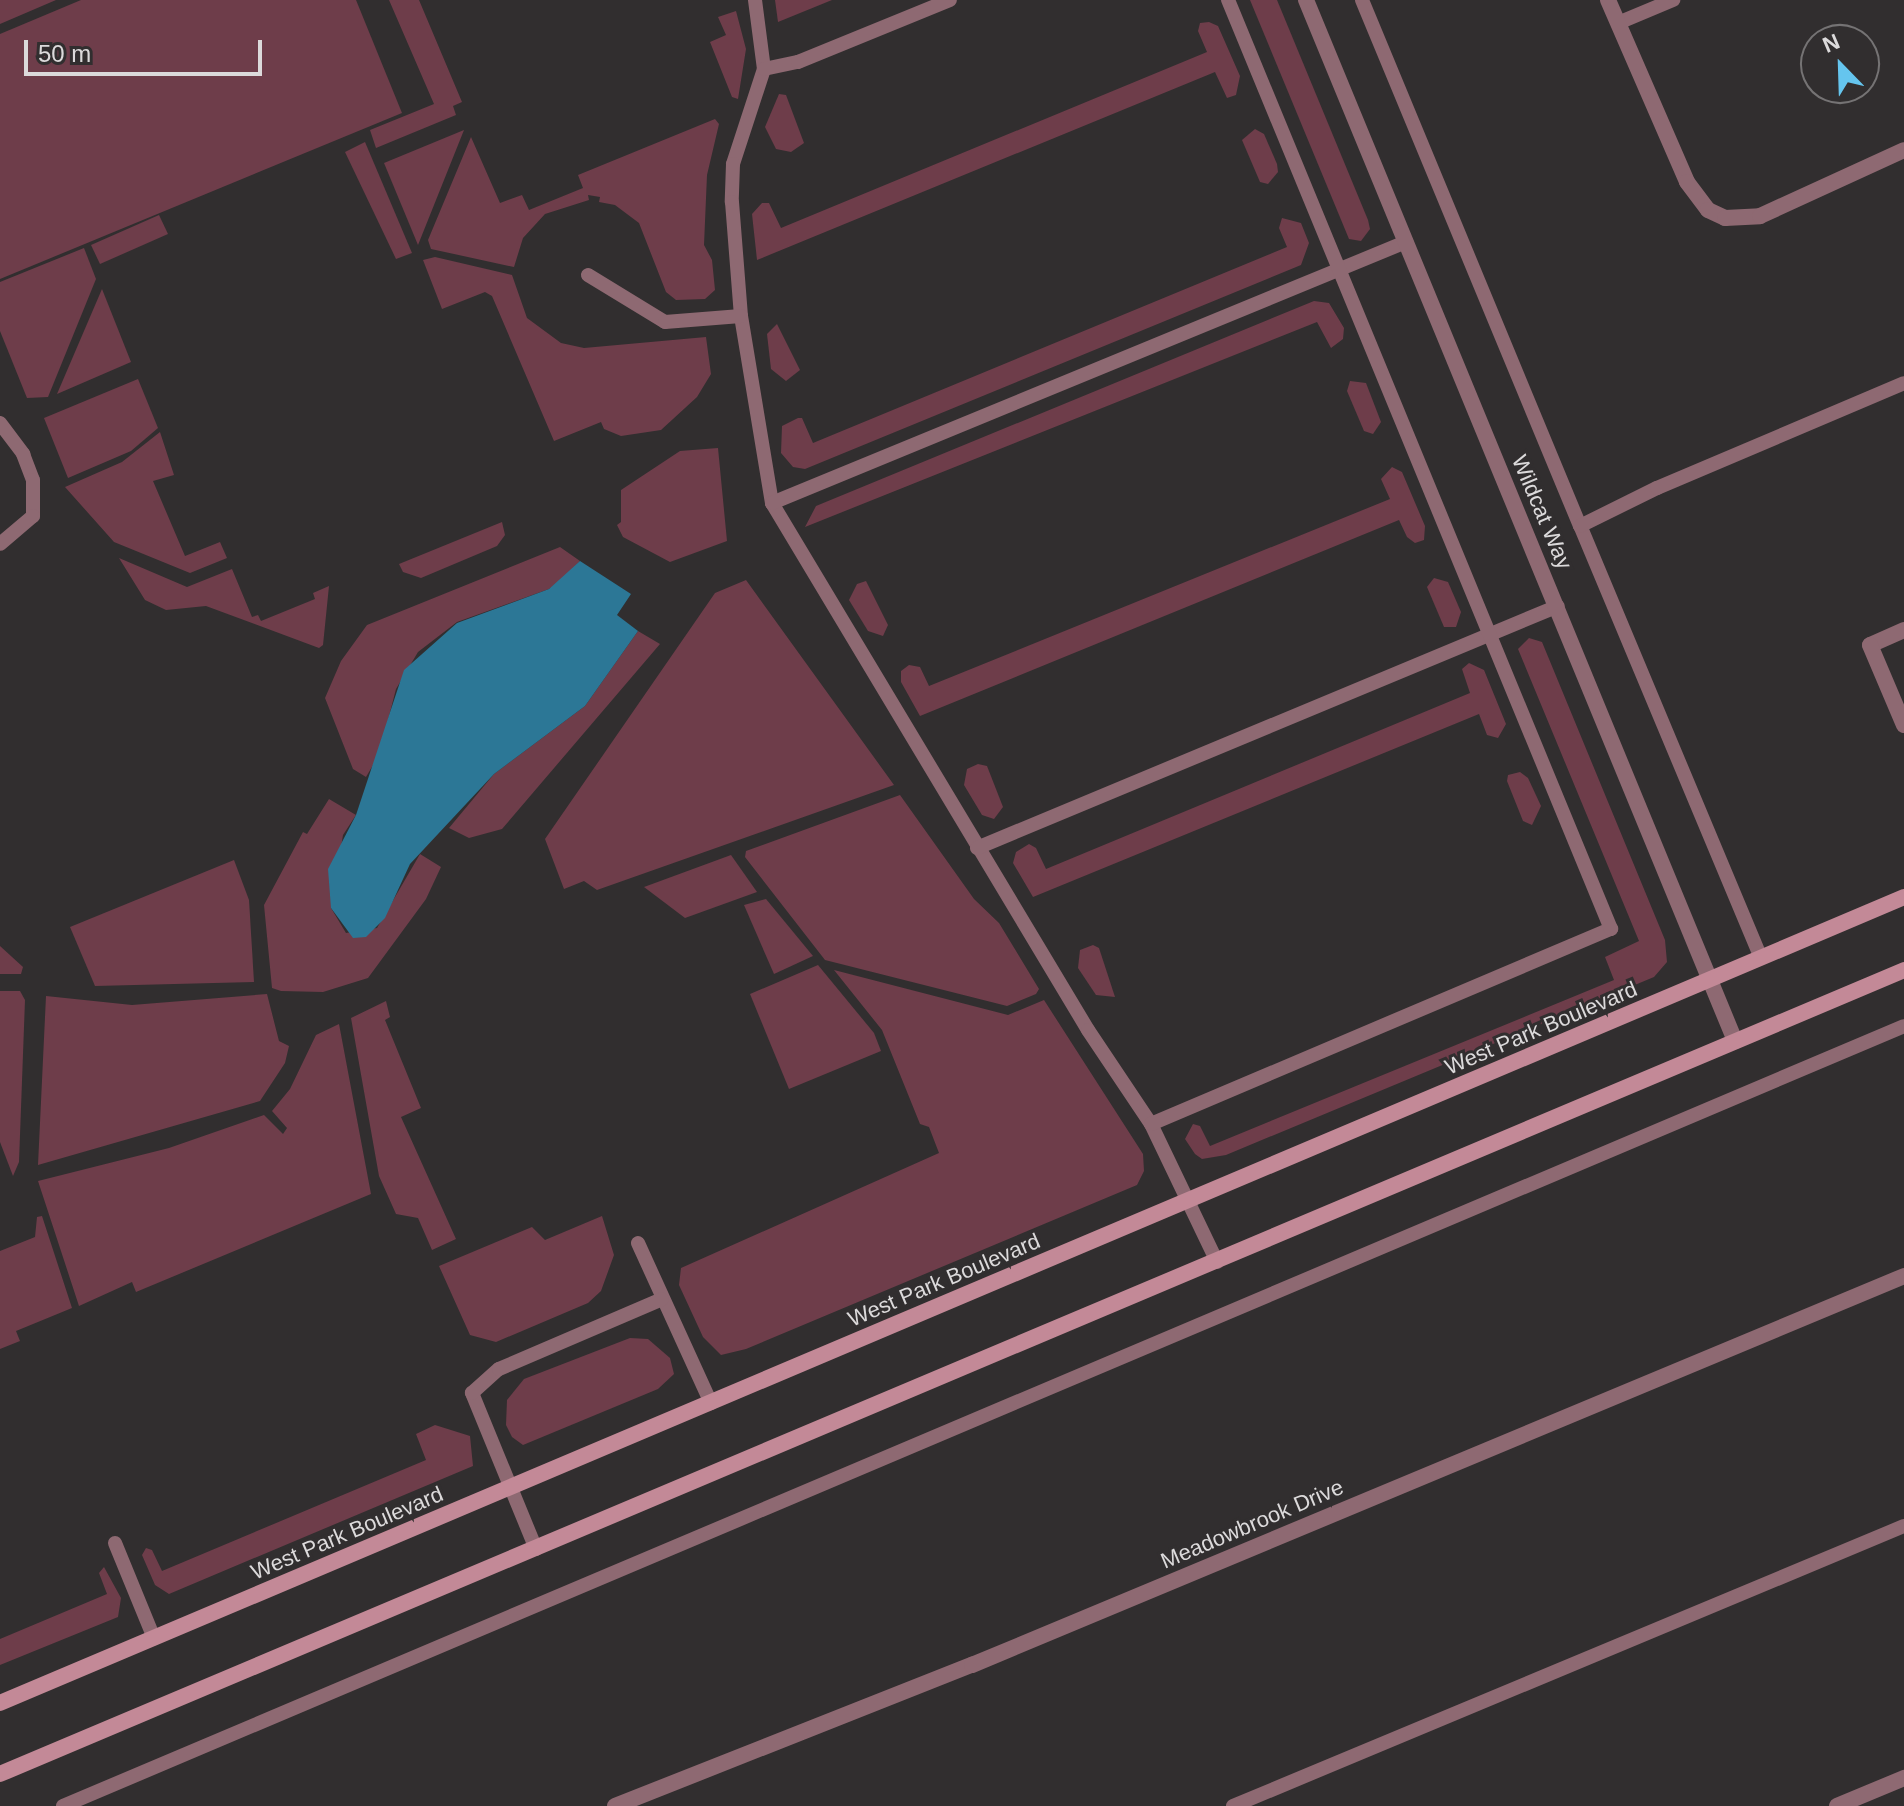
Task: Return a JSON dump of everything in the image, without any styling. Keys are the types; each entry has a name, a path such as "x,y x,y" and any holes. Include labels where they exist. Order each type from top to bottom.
{"main road":[{"name":"West Park Boulevard","path":"0,1703 1904,897"},
{"path":"0,1774 1904,970"}],"street":[{"name":"Wildcat Way","path":"1306,0 1735,1041"},
{"path":"1608,0 1695,198 1725,218 1760,216 1904,150"},
{"path":"1904,630 1870,645 1904,725"},
{"name":"Meadowbrook Drive","path":"615,1806 972,1665 1904,1276"},
{"path":"1837,1806 1904,1778"}],"lane":[{"path":"755,0 764,69 733,164 741,316 772,503 977,848 1151,1124 1217,1262"},
{"path":"764,69 798,62 950,0"},
{"path":"1151,1124 1611,929 1228,0"},
{"path":"1362,0 1761,958"},
{"path":"1618,23 1673,0"},
{"path":"772,503 1406,242"},
{"path":"588,275 665,322 741,316"},
{"path":"1580,526 1657,488 1904,383"},
{"path":"0,423 23,454 33,480 33,516 0,544"},
{"path":"977,848 1558,606"},
{"path":"63,1806 1904,1026"},
{"path":"638,1243 711,1403"},
{"path":"536,1549 472,1393 499,1369 662,1299"},
{"path":"1233,1806 1904,1526"},
{"path":"115,1543 154,1638"}],"shaded area":[{"path":"0,0 56,0 0,24"},
{"path":"81,0 356,0 402,113 0,279 0,34"},
{"path":"389,0 419,0 462,102 453,106 456,115 376,148 370,130 434,104"},
{"path":"775,0 832,0 778,22"},
{"path":"1250,0 1277,0 1368,220 1370,229 1361,241 1349,239"},
{"path":"736,11 746,49 738,99 732,97 710,42 726,35 718,17"},
{"path":"1209,22 1218,26 1240,76 1236,95 1227,98 1215,72 757,260 752,214 762,203 769,203 781,228 1207,52 1198,31 1200,23"},
{"path":"779,94 786,95 804,143 791,152 776,149 765,127"},
{"path":"715,119 719,124 707,175 704,245 712,260 715,290 705,299 676,300 666,292 639,223 615,205 599,202 600,197 588,195 589,200 545,214 523,238 514,267 431,249 428,240 471,137 500,203 522,195 529,210 583,188 578,175"},
{"path":"1255,129 1264,134 1277,164 1278,172 1268,184 1260,182 1242,140"},
{"path":"464,130 418,245 384,163"},
{"path":"365,142 412,253 396,259 345,152"},
{"path":"159,215 168,234 100,264 91,245"},
{"path":"1282,218 1301,223 1309,243 1301,265 805,469 793,467 781,453 782,426 798,418 802,418 813,443 1287,247 1279,228"},
{"path":"84,248 96,279 48,397 27,398 0,331 0,282"},
{"path":"435,257 512,275 527,318 561,343 584,348 706,337 711,374 697,397 661,430 621,436 604,429 601,422 554,441 492,296 485,292 442,309 423,260"},
{"path":"102,289 131,362 57,394"},
{"path":"1314,301 1329,303 1344,328 1343,339 1331,348 1317,322 805,527 816,506"},
{"path":"777,324 800,370 786,381 771,369 767,334"},
{"path":"138,379 158,428 131,451 68,478 44,418"},
{"path":"1350,381 1366,383 1381,422 1373,434 1364,431 1347,391"},
{"path":"160,432 174,475 153,481 185,556 220,542 227,558 190,573 114,542 65,487 122,462"},
{"path":"718,448 727,541 670,562 623,537 617,525 621,522 621,490 680,451"},
{"path":"1392,467 1402,472 1425,526 1424,540 1415,543 1407,537 1399,520 920,716 901,682 901,671 909,665 920,667 929,686 1390,499 1381,479"},
{"path":"502,522 505,535 497,546 421,578 403,572 399,564"},
{"path":"560,547 580,561 565,578 549,589 457,622 418,652 396,689 379,755 366,777 353,769 325,698 341,661 367,625"},
{"path":"119,558 187,587 232,569 252,617 258,615 261,621 315,599 313,593 329,586 323,645 319,648 206,606 166,610 145,600"},
{"path":"1434,578 1448,582 1461,612 1456,627 1444,627 1427,587"},
{"path":"746,580 894,785 597,890 584,881 564,889 545,839 715,593"},
{"path":"866,581 888,625 883,636 868,631 849,600 857,584"},
{"path":"638,631 660,644 502,829 469,838 449,828 494,774 585,706"},
{"path":"1529,638 1542,642 1665,940 1667,962 1654,977 1226,1155 1202,1159 1185,1139 1193,1124 1200,1126 1210,1146 1614,980 1605,957 1639,941 1518,649"},
{"path":"1469,663 1484,670 1506,724 1498,738 1487,735 1479,714 1033,897 1013,863 1016,852 1029,844 1036,848 1046,869 1470,693 1462,669"},
{"path":"978,764 987,766 1003,807 994,819 982,815 964,785 967,769"},
{"path":"1520,772 1528,778 1541,806 1532,825 1523,821 1507,781 1508,775"},
{"path":"900,795 974,899 999,923 1039,989 1036,994 1007,1006 825,960 745,857 746,851"},
{"path":"329,799 356,815 343,835 331,908 346,933 377,928 420,854 441,867 426,899 368,978 323,992 281,991 272,988 264,905 303,832 307,834"},
{"path":"731,855 757,892 685,918 644,887"},
{"path":"234,860 249,900 254,982 95,986 70,927"},
{"path":"766,899 813,956 774,974 744,905"},
{"path":"1093,945 1099,948 1115,997 1096,995 1078,968 1080,950"},
{"path":"0,946 23,967 21,974 0,974"},
{"path":"818,965 874,1033 881,1051 789,1089 750,994"},
{"path":"834,970 1008,1015 1044,1000 1143,1154 1144,1171 1137,1185 746,1349 721,1355 703,1337 679,1285 681,1268 939,1153 929,1127 920,1124 882,1030"},
{"path":"0,991 20,991 25,1000 19,1162 13,1176 0,1142"},
{"path":"267,994 279,1041 289,1046 285,1063 260,1101 38,1165 46,996 132,1005"},
{"path":"386,1001 390,1017 385,1020 421,1108 401,1117 456,1239 432,1250 418,1218 396,1214 379,1176 351,1018"},
{"path":"339,1024 371,1194 136,1292 132,1282 79,1306 38,1181 169,1148 264,1115 283,1134 287,1128 272,1111 290,1089 316,1035"},
{"path":"42,1216 72,1308 16,1331 20,1341 0,1349 0,1251 35,1237 37,1217"},
{"path":"602,1216 614,1255 601,1291 588,1303 496,1342 470,1335 439,1266 532,1227 545,1240"},
{"path":"630,1338 648,1339 670,1358 674,1374 658,1389 523,1445 512,1437 506,1425 507,1400 524,1379"},
{"path":"435,1425 470,1436 473,1466 169,1594 155,1585 142,1555 146,1548 152,1550 162,1571 426,1460 416,1434"},
{"path":"104,1567 121,1598 118,1617 0,1665 0,1639 107,1594 99,1573"}],"water":[{"path":"580,561 631,594 617,615 638,631 585,706 494,774 410,864 385,918 366,937 353,938 331,908 328,869 356,815 404,670 457,623 549,589"}]}
